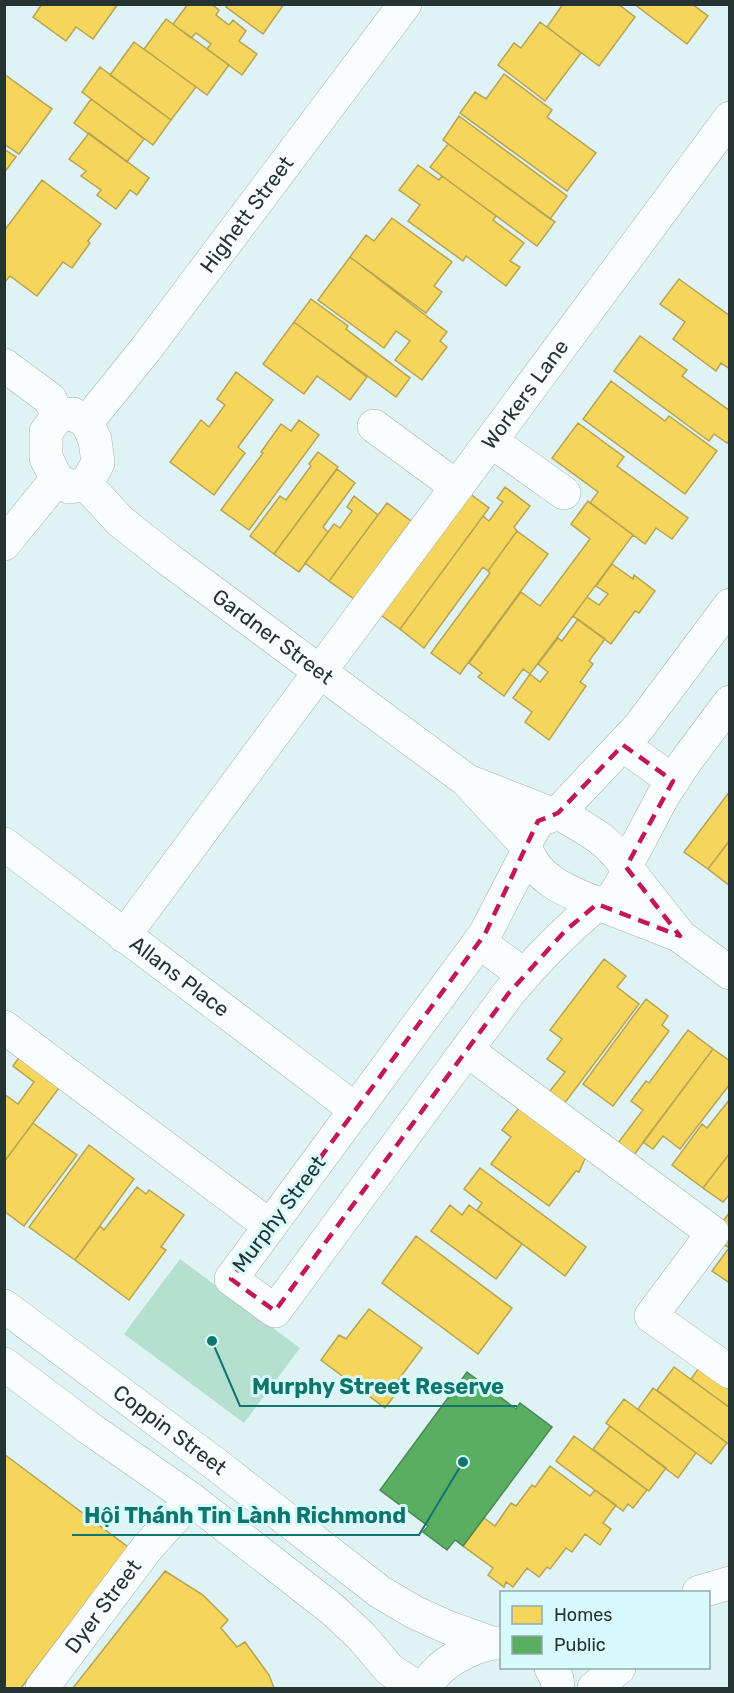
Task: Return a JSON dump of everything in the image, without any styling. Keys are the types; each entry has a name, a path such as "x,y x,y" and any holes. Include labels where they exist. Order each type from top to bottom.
{"street":[{"name":"Highett Street","path":"73,419 145,350 405,4"},
{"name":"Workers Lane","path":"124,936 729,118"},
{"path":"4,365 50,399 95,440 98,463 72,482 4,544"},
{"path":"72,482 46,458 46,432 73,419"},
{"path":"374,426 457,487"},
{"path":"492,441 564,494"},
{"name":"Gardner Street","path":"72,482 160,552 466,780 526,848 542,874 558,886 599,904"},
{"path":"555,814 639,727 729,605"},
{"path":"727,710 673,781 627,868 680,936 729,973"},
{"path":"623,745 673,781"},
{"name":"Gardner Street","path":"466,780 555,814 597,835 627,868"},
{"name":"Murphy Street","path":"555,814 538,820 499,911 479,942 231,1279 275,1311 524,975 565,931 599,904 614,896 627,868"},
{"name":"Allans Place","path":"4,844 356,1110"},
{"path":"599,904 680,936"},
{"path":"479,942 524,975"},
{"path":"4,1027 270,1226"},
{"path":"467,1050 712,1233 651,1316 729,1372"},
{"name":"Coppin Street","path":"4,1306 218,1466 380,1592 414,1612 447,1627 495,1643"},
{"name":"Coppin Street","path":"4,1364 89,1428 191,1499 332,1609 361,1636 390,1670 418,1689"},
{"name":"Dyer Street","path":"42,1689 147,1548 191,1499"},
{"path":"706,1591 729,1584"},
{"path":"710,1598 729,1584"},
{"path":"425,1689 436,1672 460,1656 495,1643"},
{"path":"552,1669 557,1679 558,1689"},
{"path":"594,1689 618,1669"}],"highlighted area":[{"path":"623,745 673,781 626,867 680,936 597,904 565,931 508,994 275,1311 231,1279 485,934 538,821 558,813"}],"green space":[{"path":"180,1259 300,1348 244,1423 124,1334"}],"building: Homes":[{"path":"42,4 118,4 93,39 76,27 66,41 33,17"},
{"path":"188,4 211,4 219,10 216,15 229,25 233,20 246,31 239,41 257,54 242,75 207,49 211,44 196,33 191,38 173,24"},
{"path":"228,4 284,4 263,34 226,7"},
{"path":"563,4 618,4 635,17 599,66 547,27"},
{"path":"634,4 692,4 708,16 687,44"},
{"path":"166,19 229,65 207,95 144,49"},
{"path":"540,22 581,53 545,101 498,65 514,43 521,48"},
{"path":"134,42 196,87 171,120 110,75"},
{"path":"100,67 171,120 153,145 82,92"},
{"path":"4,74 52,109 19,154 4,144"},
{"path":"504,74 552,110 547,117 596,153 567,191 460,113 475,92 486,99"},
{"path":"91,99 144,139 127,162 74,123"},
{"path":"459,116 567,196 550,219 443,140"},
{"path":"89,133 149,178 137,195 130,190 116,209 97,195 101,190 81,176 86,171 69,159"},
{"path":"448,144 555,222 537,246 430,167"},
{"path":"4,149 16,157 4,173"},
{"path":"418,165 439,180 442,176 496,216 493,220 524,243 510,261 520,267 506,286 466,256 463,261 408,221 420,205 399,190"},
{"path":"42,180 101,224 72,268 63,262 37,296 10,276 4,283 4,231"},
{"path":"392,218 452,262 434,286 442,292 426,313 350,257 366,235 374,241"},
{"path":"350,257 447,332 440,341 447,347 422,380 395,360 410,341 396,331 384,348 318,300"},
{"path":"679,279 730,316 730,369 721,363 716,371 673,339 685,322 660,304"},
{"path":"311,299 348,326 346,329 410,378 396,397 294,322"},
{"path":"294,322 367,377 350,400 317,376 304,394 263,364"},
{"path":"640,336 687,370 682,376 730,411 730,440 727,443 714,434 709,441 614,371"},
{"path":"236,372 273,400 238,447 245,453 214,495 170,462 201,420 209,427 225,405 217,399"},
{"path":"611,381 665,421 669,416 717,451 685,494 583,419"},
{"path":"299,420 319,435 249,530 221,510 263,453 261,452 281,424 291,431"},
{"path":"578,423 624,457 617,466 688,518 672,539 656,528 645,544 590,503 598,492 552,458"},
{"path":"318,452 338,467 274,554 250,536 280,496 286,500 311,466 309,464"},
{"path":"337,469 355,483 323,527 328,532 299,572 274,554"},
{"path":"461,487 489,508 400,629 371,608"},
{"path":"505,487 530,506 514,527 517,531 488,571 483,567 424,648 400,629 483,516 489,521 503,502 497,498"},
{"path":"354,496 378,515 329,581 305,563 334,524 340,528 352,511 347,507"},
{"path":"588,501 633,535 530,674 523,669 504,696 478,677 482,673 469,663 521,592 540,606 590,539 571,524"},
{"path":"387,503 411,521 354,599 329,581"},
{"path":"517,531 548,554 460,674 431,653 490,573 488,571"},
{"path":"612,564 633,579 634,575 655,591 639,613 635,611 611,644 573,616 587,597 599,605 608,594 596,586"},
{"path":"578,619 605,639 589,661 593,664 580,682 586,686 549,740 525,722 532,712 513,698 530,674 540,682 548,672 538,664 558,638 562,641"},
{"path":"730,791 730,840 708,869 684,852"},
{"path":"730,840 730,886 708,869"},
{"path":"604,959 626,976 617,987 639,1004 561,1108 546,1096 565,1072 547,1059 562,1039 550,1030"},
{"path":"646,999 668,1016 662,1025 669,1031 613,1106 583,1084"},
{"path":"688,1030 713,1049 634,1155 618,1143 643,1110 631,1101 646,1081 649,1083"},
{"path":"713,1049 730,1061 730,1084 680,1149 663,1136 653,1149 643,1142"},
{"path":"22,1053 62,1084 4,1162 4,1094 18,1104 34,1082 13,1066"},
{"path":"730,1099 730,1153 703,1188 672,1165 702,1124 707,1128"},
{"path":"519,1108 588,1152 579,1172 576,1171 549,1206 491,1164 511,1137 502,1130"},
{"path":"33,1123 77,1155 24,1226 4,1211 4,1162"},
{"path":"89,1145 134,1179 75,1260 29,1227"},
{"path":"730,1153 730,1194 723,1202 703,1188"},
{"path":"480,1168 586,1247 565,1276 477,1210 482,1203 464,1189"},
{"path":"137,1187 146,1194 149,1190 184,1215 161,1247 166,1250 129,1300 75,1260 100,1226 104,1230"},
{"path":"450,1205 462,1215 469,1205 522,1244 496,1279 431,1231"},
{"path":"730,1212 730,1283 712,1271 729,1248 712,1235"},
{"path":"416,1236 512,1308 478,1354 382,1283"},
{"path":"369,1309 422,1348 399,1379 404,1383 385,1408 321,1360 339,1335 346,1339"},
{"path":"703,1362 730,1382 730,1408 691,1379"},
{"path":"674,1367 730,1408 730,1445 657,1390"},
{"path":"653,1388 727,1443 711,1464 638,1409"},
{"path":"624,1399 696,1453 678,1478 606,1423"},
{"path":"610,1426 666,1468 649,1491 593,1449"},
{"path":"574,1436 647,1490 633,1508 628,1504 623,1511 556,1461"},
{"path":"4,1454 128,1547 21,1688 4,1688"},
{"path":"550,1466 590,1496 595,1490 616,1505 603,1523 611,1529 600,1545 585,1534 572,1552 566,1548 550,1569 547,1567 539,1577 527,1568 513,1587 506,1582 504,1587 488,1575 493,1568 463,1546 484,1518 495,1526 511,1503 516,1506 532,1485 535,1487"},
{"path":"165,1571 203,1595 228,1620 221,1628 237,1647 245,1642 269,1675 274,1688 73,1688"}],"building: Public":[{"path":"467,1372 516,1409 520,1403 552,1427 463,1546 455,1540 447,1550 423,1532 428,1526 380,1490"}],"place":[{"name":"Murphy Street Reserve","path":"212,1341"},
{"name":"Hội Thánh Tin Lành Richmond","path":"463,1462"}]}
